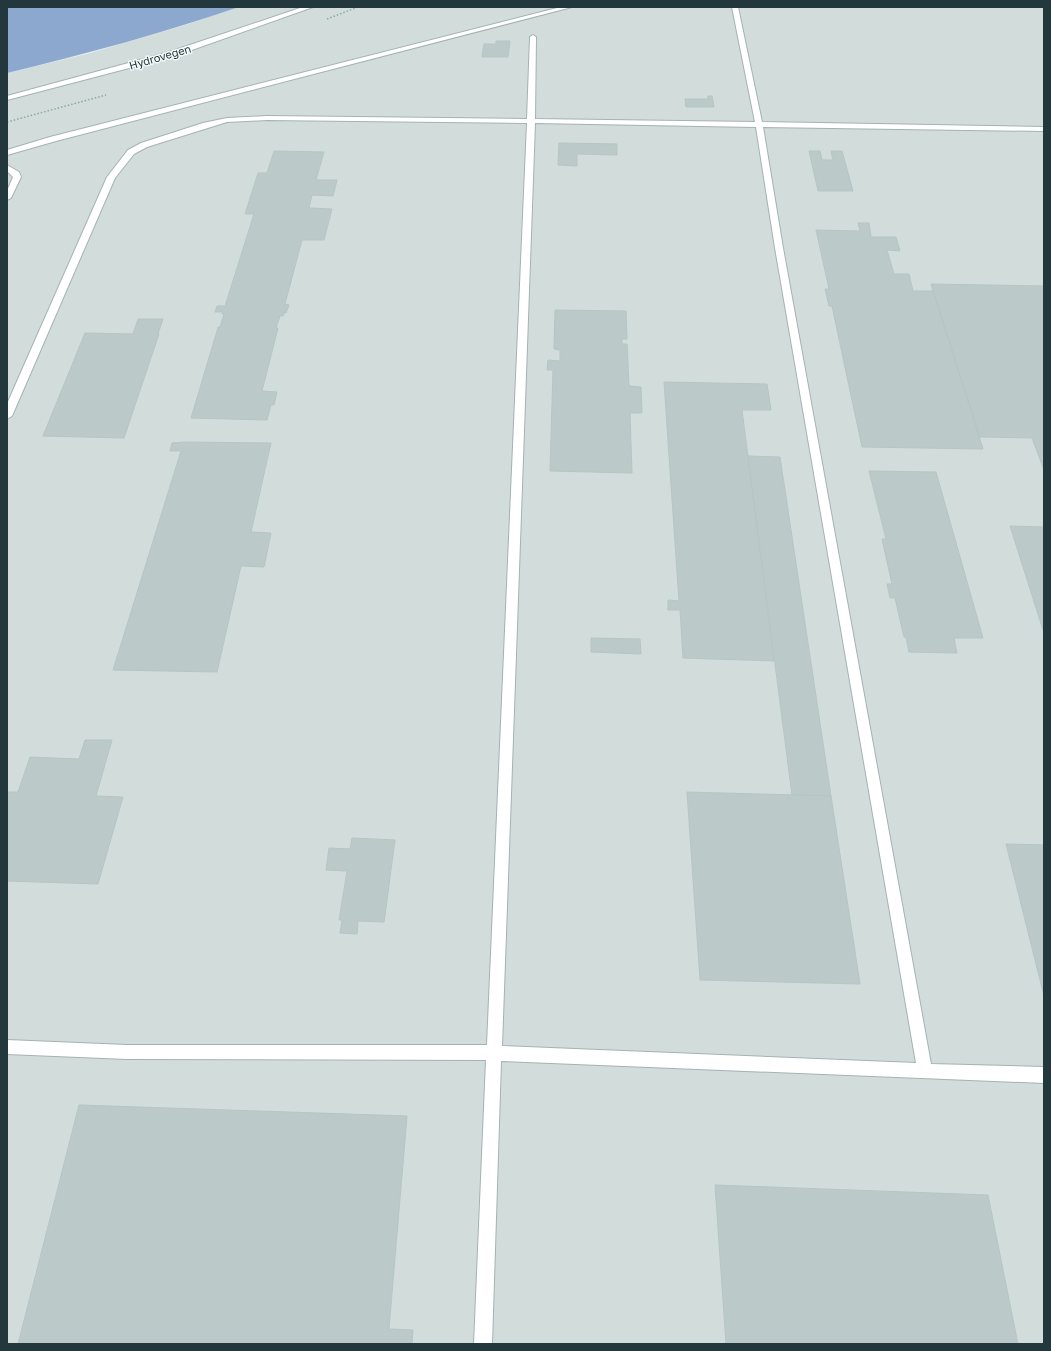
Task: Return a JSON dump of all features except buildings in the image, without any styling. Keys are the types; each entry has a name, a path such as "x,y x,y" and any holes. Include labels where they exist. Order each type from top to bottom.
{"street":[{"name":"Hydrovegen","path":"7,98 172,54 310,7"},
{"path":"7,154 53,140 569,7"},
{"path":"735,7 759,124 779,248 925,1071"},
{"path":"483,1344 531,121 533,37"},
{"path":"7,416 111,177 131,152 144,145 206,125 227,120 282,118 1044,129"},
{"path":"7,167 16,174 17,177 7,198"},
{"path":"7,1047 127,1052 494,1054 1044,1075"}],"shaded area":[{"path":"239,7 1044,7 1044,1344 7,1344 7,73 87,54 182,26"}],"water":[{"path":"7,7 239,7 124,43 7,73"}]}
